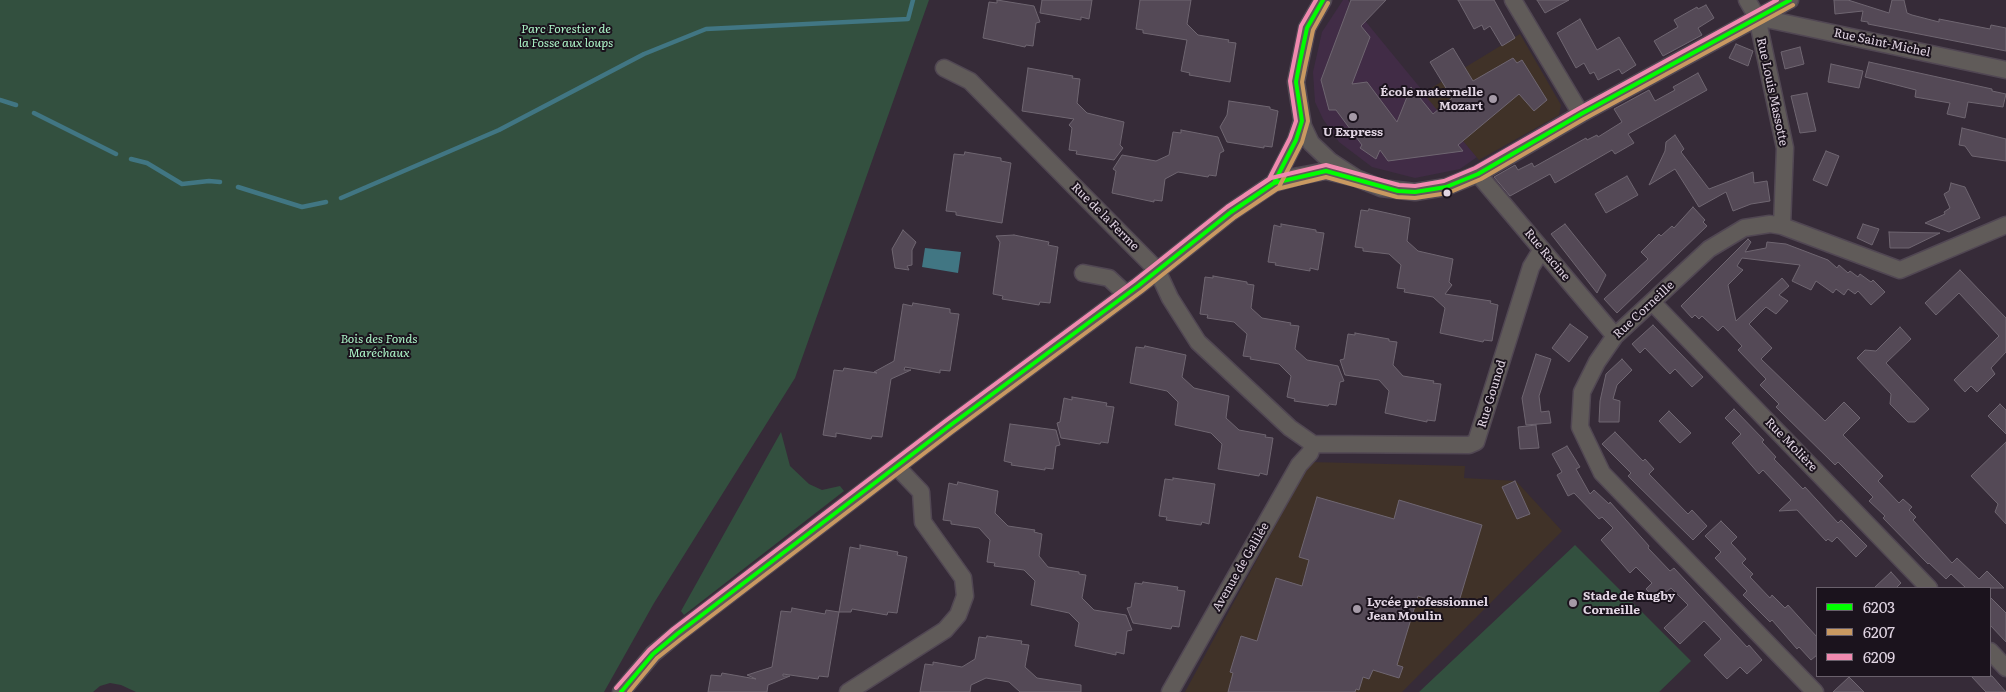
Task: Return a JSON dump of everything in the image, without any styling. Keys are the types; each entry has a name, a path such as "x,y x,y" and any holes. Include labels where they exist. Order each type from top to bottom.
{"street":[{"path":"1513,0 1582,114"},
{"name":"Rue Louis Massotte","path":"1747,0 1757,17 1785,148 1782,226"},
{"path":"621,692 653,654 678,634 1158,270 1231,212 1274,183 1326,171 1356,178 1381,188 1415,192 1446,187 1478,174 1582,114 1790,0"},
{"path":"1320,1 1307,28 1297,74 1298,100 1302,121 1311,143 1322,154 1356,178"},
{"name":"Rue Saint-Michel","path":"1757,17 2006,70"},
{"name":"Rue de la Ferme","path":"944,68 970,81 1158,270 1170,298 1198,342 1290,428 1313,444"},
{"path":"1274,183 1296,140 1302,121"},
{"name":"Rue Racine","path":"1478,174 1615,336"},
{"name":"Rue Corneille","path":"1815,692 1602,473 1580,427 1582,392 1597,362 1615,336 1653,303 1709,249 1744,228 1770,224 1782,226 1900,270 2006,225"},
{"name":"Rue Gounod","path":"1313,444 1469,445 1476,442 1531,267 1542,249"},
{"path":"1083,273 1109,278 1126,294"},
{"name":"Rue Molière","path":"1653,303 1928,587"},
{"name":"Avenue de Galilée","path":"1170,692 1299,465 1310,453 1313,444"},
{"path":"848,692 945,630 958,615 965,596 963,578 923,522 921,492 897,467"},
{"path":"1991,652 2006,668"}],"shaded area":[{"path":"1343,0 1348,0 1477,157 1460,169 1415,178 1372,167 1339,142 1323,119 1315,102 1313,72 1322,32"},
{"name":"École maternelle Mozart","path":"1520,34 1561,105 1559,115 1479,160 1423,93"},
{"name":"Lycée professionnel Jean Moulin","path":"1310,462 1465,466 1464,478 1516,481 1562,531 1402,692 1185,692"}],"green space":[{"name":"Bois des Fonds Maréchaux","path":"0,0 929,0 795,378 654,603 604,692 136,692 121,685 110,683 100,686 93,692 0,692"},
{"path":"781,432 790,466 809,484 822,490 840,486 844,491 684,615 681,611"},
{"name":"Stade de Rugby Corneille","path":"1575,545 1691,661 1659,692 1419,692"}],"water":[{"path":"925,248 961,252 958,273 922,267"}],"building":[{"path":"997,0 1034,6 1040,22 1036,23 1033,46 1026,45 1025,47 983,38 989,2 997,3"},
{"path":"1042,0 1092,0 1089,19 1081,17 1081,20 1040,13"},
{"path":"1140,0 1191,0 1187,24 1198,35 1236,43 1230,82 1189,75 1190,73 1181,71 1187,40 1143,33 1143,30 1136,29"},
{"path":"1351,0 1386,0 1361,26 1370,37 1352,84 1367,82 1397,122 1411,87 1433,114 1452,98 1430,62 1453,48 1473,81 1513,58 1517,63 1522,60 1547,100 1534,111 1519,94 1458,145 1463,151 1388,161 1380,150 1376,159 1360,148 1362,145 1336,110 1329,110 1321,80"},
{"path":"1458,0 1494,0 1515,38 1502,46 1490,26 1484,30 1482,25 1474,29"},
{"path":"1537,0 1569,0 1545,13"},
{"path":"1834,0 1848,0 1889,13 1892,0 1904,0 1907,13 1912,15 1939,22 1939,19 1990,29 1991,25 2006,28 2006,51 1868,24 1868,22 1861,21 1863,11 1835,14"},
{"path":"1706,5 1714,18 1698,28 1702,35 1663,56 1654,41 1678,27 1674,20 1697,7 1698,9"},
{"path":"1580,19 1597,50 1619,37 1636,65 1622,74 1619,69 1598,80 1594,72 1590,74 1584,63 1576,68 1557,33"},
{"path":"1736,44 1753,51 1748,66 1729,58"},
{"path":"1800,47 1804,64 1785,69 1781,52"},
{"path":"1869,62 1992,89 1992,91 2006,94 2003,107 1968,102 1965,118 1947,114 1950,103 1915,97 1916,90 1865,77"},
{"path":"1831,64 1863,71 1859,88 1828,82"},
{"path":"1028,68 1080,79 1077,103 1087,113 1124,122 1120,145 1123,148 1114,160 1076,154 1077,151 1069,150 1072,128 1069,125 1074,119 1022,111"},
{"path":"1698,73 1707,90 1628,134 1634,143 1615,154 1612,150 1555,183 1550,174 1510,196 1494,177 1515,165 1518,170 1532,163 1534,167 1586,138 1587,140 1597,135 1598,137 1622,122 1614,109 1649,90 1655,101 1675,90 1673,87"},
{"path":"1807,93 1816,131 1800,133 1791,96"},
{"path":"1229,101 1270,107 1270,109 1278,111 1272,147 1264,146 1264,148 1227,142 1220,127 1227,115"},
{"path":"1962,128 2006,139 2006,161 1972,156 1965,146 1959,145"},
{"path":"1181,130 1218,137 1224,151 1220,153 1216,176 1209,175 1208,177 1178,172 1165,179 1162,201 1154,200 1154,202 1112,193 1116,171 1113,169 1122,155 1156,161 1169,155 1173,132 1181,133"},
{"path":"1675,135 1684,149 1681,152 1709,189 1753,172 1754,183 1767,181 1770,201 1751,204 1733,211 1726,192 1699,207 1675,169 1649,185 1665,151 1666,142"},
{"path":"1826,151 1839,156 1827,186 1813,180"},
{"path":"965,152 1001,158 1001,161 1011,163 1002,223 956,215 956,212 946,211 954,154 964,155"},
{"path":"1627,176 1638,195 1606,213 1595,194"},
{"path":"1951,183 1965,187 1980,218 1949,232 1925,223 1945,214 1944,212 1950,208 1944,194 1949,191"},
{"path":"1693,207 1705,220 1703,222 1707,226 1617,313 1604,299 1648,259 1641,252 1659,234 1661,236 1672,226 1674,228"},
{"path":"1369,209 1410,218 1407,241 1418,251 1453,259 1449,282 1452,285 1445,294 1491,301 1490,303 1498,305 1492,341 1484,340 1483,342 1440,333 1445,308 1433,297 1404,292 1405,289 1397,288 1401,265 1389,254 1363,251 1363,248 1355,247 1361,210 1368,211"},
{"path":"1281,224 1324,233 1318,270 1310,268 1310,271 1268,262 1274,225 1281,227"},
{"path":"1565,224 1606,275 1597,293 1551,234"},
{"path":"1863,224 1879,229 1872,245 1857,238"},
{"path":"903,230 916,242 912,250 912,265 907,266 909,270 895,268 892,249"},
{"path":"1889,232 1940,233 1909,248 1890,248"},
{"path":"1014,235 1049,242 1048,245 1058,247 1050,303 1040,302 1039,305 1002,299 1003,296 993,294 1000,242 996,236"},
{"path":"1748,239 1751,242 1745,252 1766,248 1767,242 1786,244 1828,260 1837,268 1839,265 1848,273 1850,271 1858,277 1860,274 1871,282 1873,280 1885,292 1871,305 1858,291 1855,294 1848,289 1844,295 1836,289 1833,293 1816,281 1811,290 1792,281 1800,265 1742,258 1737,266 1743,270 1728,285 1736,321 1782,278 1789,286 1779,295 1788,301 1776,314 1766,307 1749,324 1772,348 1761,359 1825,421 1844,402 1860,418 1843,435 1883,476 1878,481 1899,503 1903,499 1912,507 1909,510 1916,517 1913,520 1952,563 1957,558 1979,579 1987,571 2004,588 1965,587 1951,574 1946,579 1928,564 1869,501 1873,497 1838,462 1835,465 1776,407 1779,404 1760,385 1766,379 1738,350 1742,346 1723,326 1718,331 1702,316 1699,319 1695,315 1692,318 1681,306"},
{"path":"1960,270 2006,318 2006,352 1991,368 1995,374 1977,392 1971,386 1965,392 1954,380 1999,336 1959,293 1936,315 1925,303"},
{"path":"1213,276 1254,285 1251,308 1262,318 1299,326 1295,349 1307,360 1338,366 1344,381 1340,382 1336,405 1329,404 1328,406 1294,401 1295,399 1287,397 1291,376 1279,364 1243,356 1247,334 1234,322 1207,318 1208,315 1200,314 1205,277 1213,278"},
{"path":"913,303 950,309 950,313 959,314 950,371 940,370 940,373 905,367 904,370 911,370 891,379 882,437 872,436 871,439 836,433 836,437 823,435 834,370 843,371 844,368 877,373 874,372 894,361 903,304 912,306"},
{"path":"1570,324 1588,337 1569,362 1552,348"},
{"path":"1653,325 1703,377 1692,387 1675,369 1670,374 1645,348 1640,353 1632,344"},
{"path":"1900,327 1911,339 1886,363 1929,409 1915,422 1908,422 1890,404 1891,394 1857,358 1865,350 1876,351"},
{"path":"1355,333 1397,342 1393,365 1403,376 1441,384 1435,421 1427,420 1427,422 1385,413 1389,391 1379,380 1345,375 1340,360 1344,359 1348,334 1355,335"},
{"path":"1145,346 1186,355 1182,377 1194,388 1229,396 1226,418 1239,430 1273,438 1267,475 1260,473 1259,476 1218,469 1222,444 1211,433 1175,425 1178,402 1167,391 1130,383 1136,347 1144,348"},
{"path":"1536,354 1551,359 1539,396 1541,412 1549,411 1551,423 1526,425 1522,398"},
{"path":"1622,359 1632,370 1617,385 1613,399 1620,401 1619,422 1599,422 1600,401 1606,374"},
{"path":"1072,397 1107,403 1106,406 1114,407 1108,443 1101,442 1100,444 1061,438 1057,423 1060,422 1064,398 1072,400"},
{"path":"2000,404 2006,410 2006,434 1988,416"},
{"path":"1734,409 1764,440 1762,442 1776,457 1774,459 1803,489 1805,487 1838,523 1841,520 1867,546 1856,557 1837,537 1832,542 1828,539 1826,541 1797,510 1779,511 1791,500 1763,470 1759,474 1732,443 1741,434 1725,418"},
{"path":"1669,411 1691,433 1680,443 1659,421"},
{"path":"1010,424 1056,430 1060,445 1056,446 1053,469 1045,468 1045,470 1011,465 1012,463 1004,461"},
{"path":"1536,425 1539,448 1520,449 1518,427"},
{"path":"1615,432 1643,461 1645,459 1654,469 1649,474 1688,514 1692,510 1707,526 1693,540 1628,476 1631,473 1602,444"},
{"path":"2006,442 2006,524 1995,512 1998,504 1971,476"},
{"path":"1567,446 1580,467 1576,469 1590,494 1594,490 1609,504 1610,502 1649,546 1648,548 1670,571 1674,568 1747,647 1749,645 1762,660 1747,674 1740,667 1727,679 1704,655 1721,639 1704,621 1680,644 1664,628 1688,605 1671,588 1656,600 1646,589 1652,583 1636,567 1630,573 1601,540 1613,528 1602,517 1599,519 1574,493 1568,496 1557,475 1562,472 1552,454"},
{"path":"1173,478 1215,484 1209,524 1202,522 1201,525 1166,520 1167,517 1159,516 1165,479 1173,480"},
{"path":"1515,481 1530,514 1517,519 1502,487"},
{"path":"958,482 998,491 995,513 1008,526 1035,530 1034,532 1042,534 1039,556 1048,567 1086,575 1082,598 1094,610 1126,615 1132,630 1127,631 1124,654 1116,652 1116,655 1075,646 1079,623 1069,613 1031,605 1035,581 1024,570 994,566 995,563 987,562 990,540 979,528 951,524 951,521 943,520 949,483 957,485"},
{"path":"1317,497 1394,519 1399,500 1482,525 1457,608 1418,596 1397,665 1403,667 1399,678 1373,670 1369,679 1363,677 1359,690 1356,689 1355,692 1228,692 1233,673 1230,672 1241,636 1257,641 1276,578 1302,586 1309,560 1299,557"},
{"path":"1721,521 1737,537 1731,543 1746,559 1742,563 1753,574 1750,577 1770,598 1772,595 1785,608 1788,605 1816,636 1816,656 1811,660 1799,647 1797,649 1772,620 1770,622 1743,595 1747,591 1715,558 1721,552 1705,536"},
{"path":"860,545 898,552 897,555 907,557 897,613 888,612 887,615 852,609 851,612 839,612 850,547 860,549"},
{"path":"1891,572 1901,583 1897,587 1875,587"},
{"path":"1143,582 1178,587 1177,590 1185,591 1179,627 1172,626 1171,629 1133,623 1127,608 1131,607 1135,583 1142,584"},
{"path":"1991,598 2006,613 2006,642 1991,626"},
{"path":"792,608 825,614 826,610 839,612 828,677 819,676 818,679 783,674 783,676 790,676 768,685 767,692 708,692 711,675 721,676 722,673 756,679 747,675 772,667 781,611 791,612"},
{"path":"987,636 1022,641 1021,644 1029,645 1025,667 1037,678 1081,685 1081,692 1020,692 1009,682 986,678 971,685 970,692 920,692 925,664 933,665 933,662 962,667 975,659 979,637 986,638"},
{"path":"1992,676 2006,692 1986,692 1972,677"},
{"path":"1849,677 1864,692 1833,692"}],"waterway":[{"path":"341,198 499,130 644,54 706,29 908,19 913,0"},
{"path":"0,100 16,105"},
{"path":"34,113 116,154"},
{"path":"131,159 147,163 182,184 209,181 220,182"},
{"path":"238,187 302,207 326,202"}],"transit line":[{"name":"6209","path":"1245,195 1269,179 1290,138 1296,121 1290,81 1301,26 1316,0"},
{"name":"6203","path":"1249,200 1274,183 1296,140 1302,121 1296,82 1299,66 1307,28 1323,0"},
{"name":"6209","path":"616,688 649,650 673,629 944,422 1134,281 1227,207 1271,178 1326,165 1399,185 1415,186 1444,181 1475,168 1777,0"},
{"name":"6203","path":"621,692 653,654 677,634 948,427 1138,286 1231,212 1274,183 1326,171 1398,191 1415,192 1446,187 1478,174 1581,114 1790,0"},
{"name":"6207","path":"1253,205 1279,187 1302,142 1308,121 1302,82 1313,30 1328,3"},
{"name":"6207","path":"629,692 657,658 681,639 952,432 1142,291 1235,217 1277,189 1326,177 1397,197 1415,198 1448,193 1481,179 1584,119 1793,5"}],"place":[{"name":"École maternelle Mozart","path":"1493,99"},
{"name":"U Express","path":"1353,117"},
{"name":"Stade de Rugby Corneille","path":"1573,603"},
{"name":"Lycée professionnel Jean Moulin","path":"1357,609"}],"park label":[{"name":"Parc Forestier de la Fosse aux loups","path":"566,36"}]}
